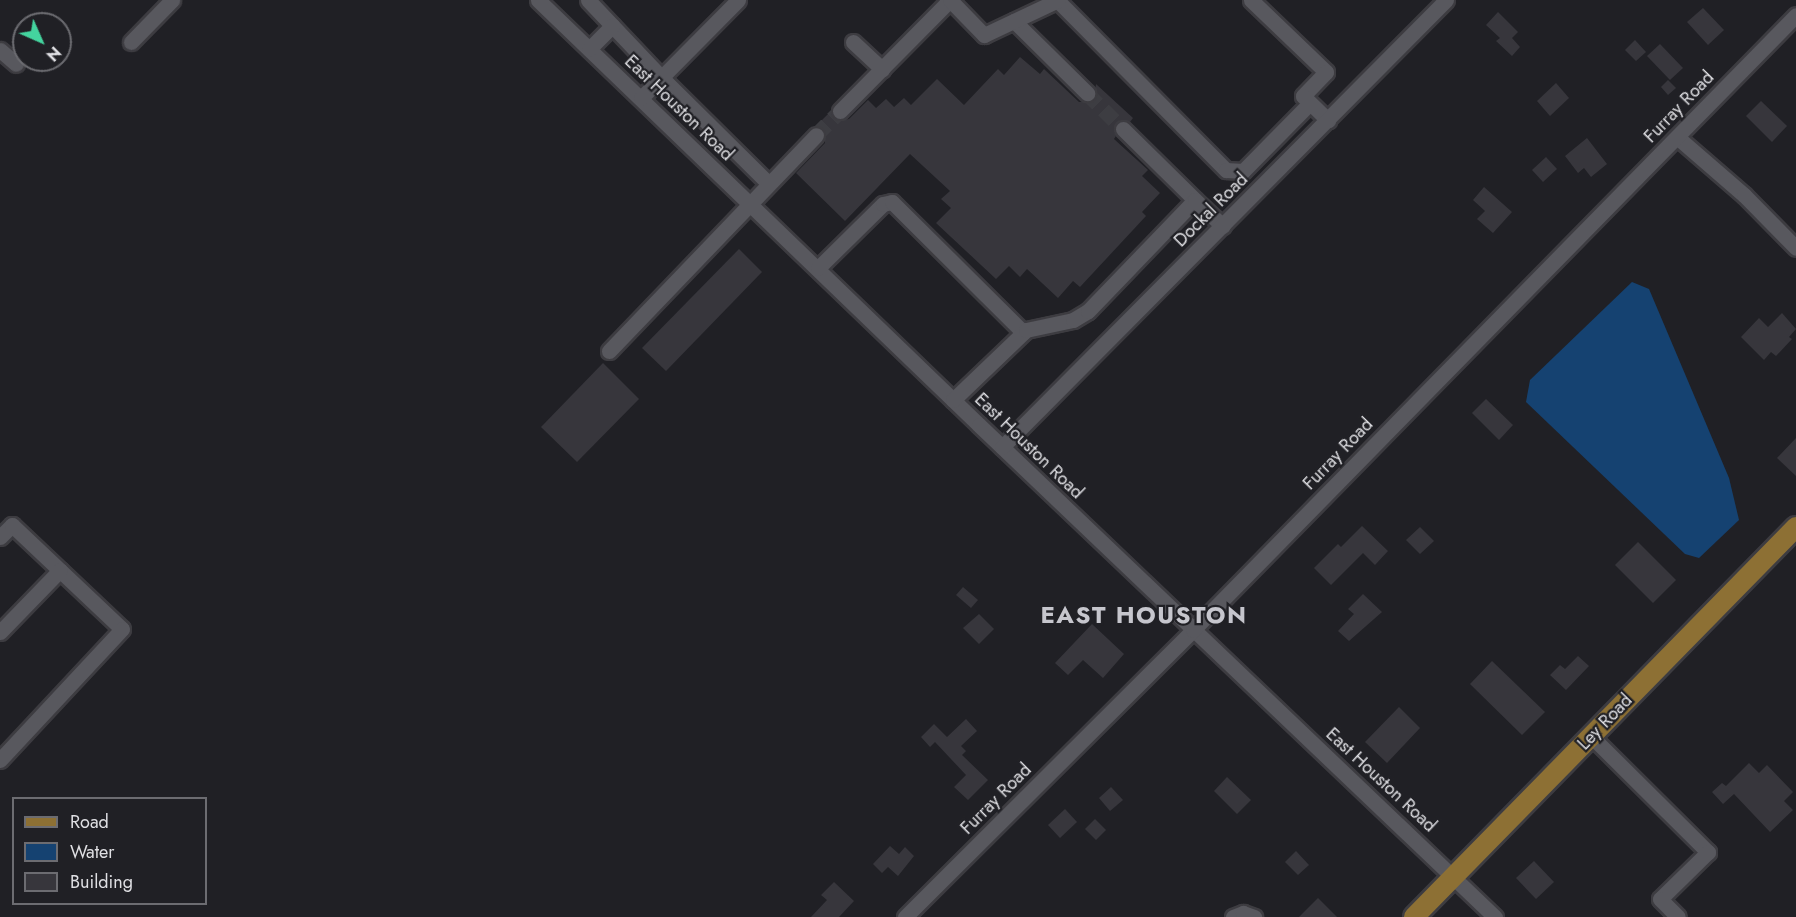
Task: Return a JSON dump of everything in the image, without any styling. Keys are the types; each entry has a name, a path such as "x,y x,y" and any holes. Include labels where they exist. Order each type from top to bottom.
{"main road":[{"name":"Ley Road","path":"1414,917 1796,526"}],"street":[{"path":"131,42 172,0"},
{"name":"East Houston Road","path":"539,0 953,400 1495,917"},
{"path":"588,0 662,78 768,183"},
{"path":"641,98 738,0"},
{"path":"840,111 950,0 984,35 1057,0 1226,170 1243,171 1310,103"},
{"path":"1251,0 1326,72 1303,96 1328,120"},
{"name":"Dockal Road","path":"1002,447 1446,0"},
{"name":"Furray Road","path":"905,917 1193,630 1796,15"},
{"path":"1014,21 1087,93"},
{"path":"589,49 612,26"},
{"path":"853,42 882,69"},
{"path":"0,50 12,60"},
{"path":"1123,129 1223,226"},
{"path":"695,150 714,130"},
{"path":"609,351 816,135"},
{"path":"1677,137 1744,195 1796,248"},
{"path":"1261,153 1278,170"},
{"path":"953,400 1023,332 1072,320 1088,311 1195,200"},
{"path":"818,268 883,204 892,202 1023,332"},
{"path":"0,537 12,525 122,629 0,760"},
{"path":"2,626 60,570"},
{"path":"1591,736 1708,852 1660,899 1678,917"},
{"path":"1233,917 1243,913 1254,917"}],"water":[{"path":"1632,282 1649,289 1729,478 1739,520 1699,558 1685,554 1526,402 1530,380"}],"building":[{"path":"1703,8 1724,30 1708,45 1687,22"},
{"path":"1498,12 1518,32 1512,38 1520,47 1512,56 1496,41 1500,38 1486,25"},
{"path":"1635,40 1646,52 1636,61 1625,50"},
{"path":"1660,44 1683,68 1670,80 1647,56"},
{"path":"1020,57 1040,74 1044,69 1079,102 1089,102 1094,99 1096,84 1133,118 1130,122 1121,120 1116,123 1114,139 1148,170 1142,176 1160,193 1142,212 1146,216 1080,287 1073,281 1058,298 1027,269 1020,277 1009,266 996,279 936,223 951,208 941,199 950,191 910,154 845,221 796,173 825,143 825,132 817,125 831,111 834,118 842,120 849,119 868,100 876,108 886,99 894,107 904,98 911,105 937,79 964,105 998,69 1004,75"},
{"path":"1668,80 1676,88 1668,95 1661,87"},
{"path":"1556,83 1569,98 1550,116 1537,101"},
{"path":"1761,101 1787,126 1772,142 1746,116"},
{"path":"1587,138 1607,164 1591,177 1584,168 1578,173 1565,156"},
{"path":"1546,157 1557,169 1543,182 1532,170"},
{"path":"1484,187 1512,212 1493,233 1477,219 1485,211 1473,200"},
{"path":"739,249 762,272 666,371 642,348"},
{"path":"1782,313 1796,329 1789,337 1792,339 1776,356 1771,352 1764,360 1741,337 1759,318 1768,327"},
{"path":"603,363 639,399 577,462 541,427"},
{"path":"1486,399 1513,425 1499,440 1472,413"},
{"path":"1796,438 1796,476 1777,458"},
{"path":"1362,526 1388,551 1375,565 1363,553 1331,585 1314,568 1338,544 1341,547"},
{"path":"1420,527 1434,541 1420,554 1406,540"},
{"path":"1638,542 1676,580 1653,603 1615,565"},
{"path":"963,587 978,600 971,608 956,595"},
{"path":"1363,594 1382,612 1349,641 1338,631 1354,614 1348,609"},
{"path":"979,614 994,629 979,644 963,628"},
{"path":"1092,624 1124,654 1103,678 1083,660 1068,675 1055,663"},
{"path":"1578,656 1589,666 1566,690 1550,675 1560,665 1565,669"},
{"path":"1492,661 1545,712 1522,735 1470,684"},
{"path":"1399,707 1420,728 1387,763 1365,742"},
{"path":"966,719 977,731 961,746 966,751 962,755 988,780 968,800 954,787 966,775 935,742 930,747 921,737 934,724 947,737"},
{"path":"1749,763 1759,773 1767,765 1793,792 1784,801 1793,810 1770,832 1734,794 1723,804 1712,792 1722,783 1726,786"},
{"path":"1227,777 1251,800 1237,814 1214,791"},
{"path":"1111,787 1123,800 1110,811 1099,798"},
{"path":"1065,809 1077,822 1060,838 1048,825"},
{"path":"1095,819 1106,830 1096,840 1085,829"},
{"path":"890,846 899,854 905,847 914,856 898,876 888,867 882,873 873,864"},
{"path":"1296,851 1309,865 1298,875 1285,862"},
{"path":"1534,861 1554,882 1536,899 1516,878"},
{"path":"834,882 854,901 839,917 811,917 827,900 821,895"},
{"path":"1318,898 1337,917 1299,917"}],"tunnel":[{"path":"1087,93 1123,129"},
{"path":"816,135 840,111"}],"district":[{"name":"EAST HOUSTON","path":"1144,615"}]}
